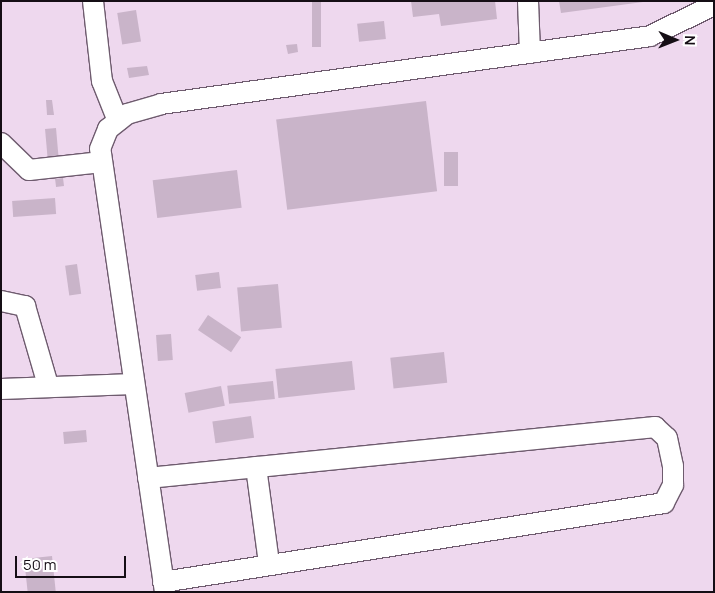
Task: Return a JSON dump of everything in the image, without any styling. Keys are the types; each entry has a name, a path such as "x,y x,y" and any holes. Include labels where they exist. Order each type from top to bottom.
{"street":[{"path":"528,1 530,53"},
{"path":"91,2 102,81 118,121"},
{"path":"148,478 655,427 667,438 673,466 673,485 664,503 269,563 164,587 134,384 100,149 108,129 118,121 161,104 650,36 714,5"},
{"path":"1,144 29,170 102,162"},
{"path":"1,301 25,306 48,385"},
{"path":"1,389 48,385 134,384"},
{"path":"256,467 269,563"}],"building":[{"path":"312,1 321,1 321,47 312,47"},
{"path":"411,1 495,1 497,19 441,26 439,14 413,17"},
{"path":"559,1 643,1 643,2 561,13"},
{"path":"136,10 141,42 122,45 117,13"},
{"path":"384,21 386,39 359,42 357,24"},
{"path":"297,44 298,52 288,54 286,45"},
{"path":"147,66 149,75 129,78 127,68"},
{"path":"46,100 52,100 54,115 47,115"},
{"path":"426,101 437,191 287,210 276,119"},
{"path":"56,128 59,161 48,162 45,129"},
{"path":"444,152 458,152 458,186 444,186"},
{"path":"237,170 242,208 157,218 153,180"},
{"path":"63,178 64,186 56,187 55,179"},
{"path":"55,198 56,214 13,217 12,201"},
{"path":"77,264 81,294 69,295 65,266"},
{"path":"219,272 221,288 197,291 195,275"},
{"path":"278,284 282,328 241,331 237,288"},
{"path":"208,315 241,337 231,352 198,330"},
{"path":"171,334 173,360 158,361 156,335"},
{"path":"444,352 447,383 394,388 390,358"},
{"path":"352,361 355,390 278,398 275,369"},
{"path":"273,381 275,399 229,404 227,386"},
{"path":"221,386 225,406 188,413 185,393"},
{"path":"251,416 254,438 215,443 212,421"},
{"path":"86,430 87,442 64,444 63,432"},
{"path":"52,556 56,592 28,592 24,559"}]}
